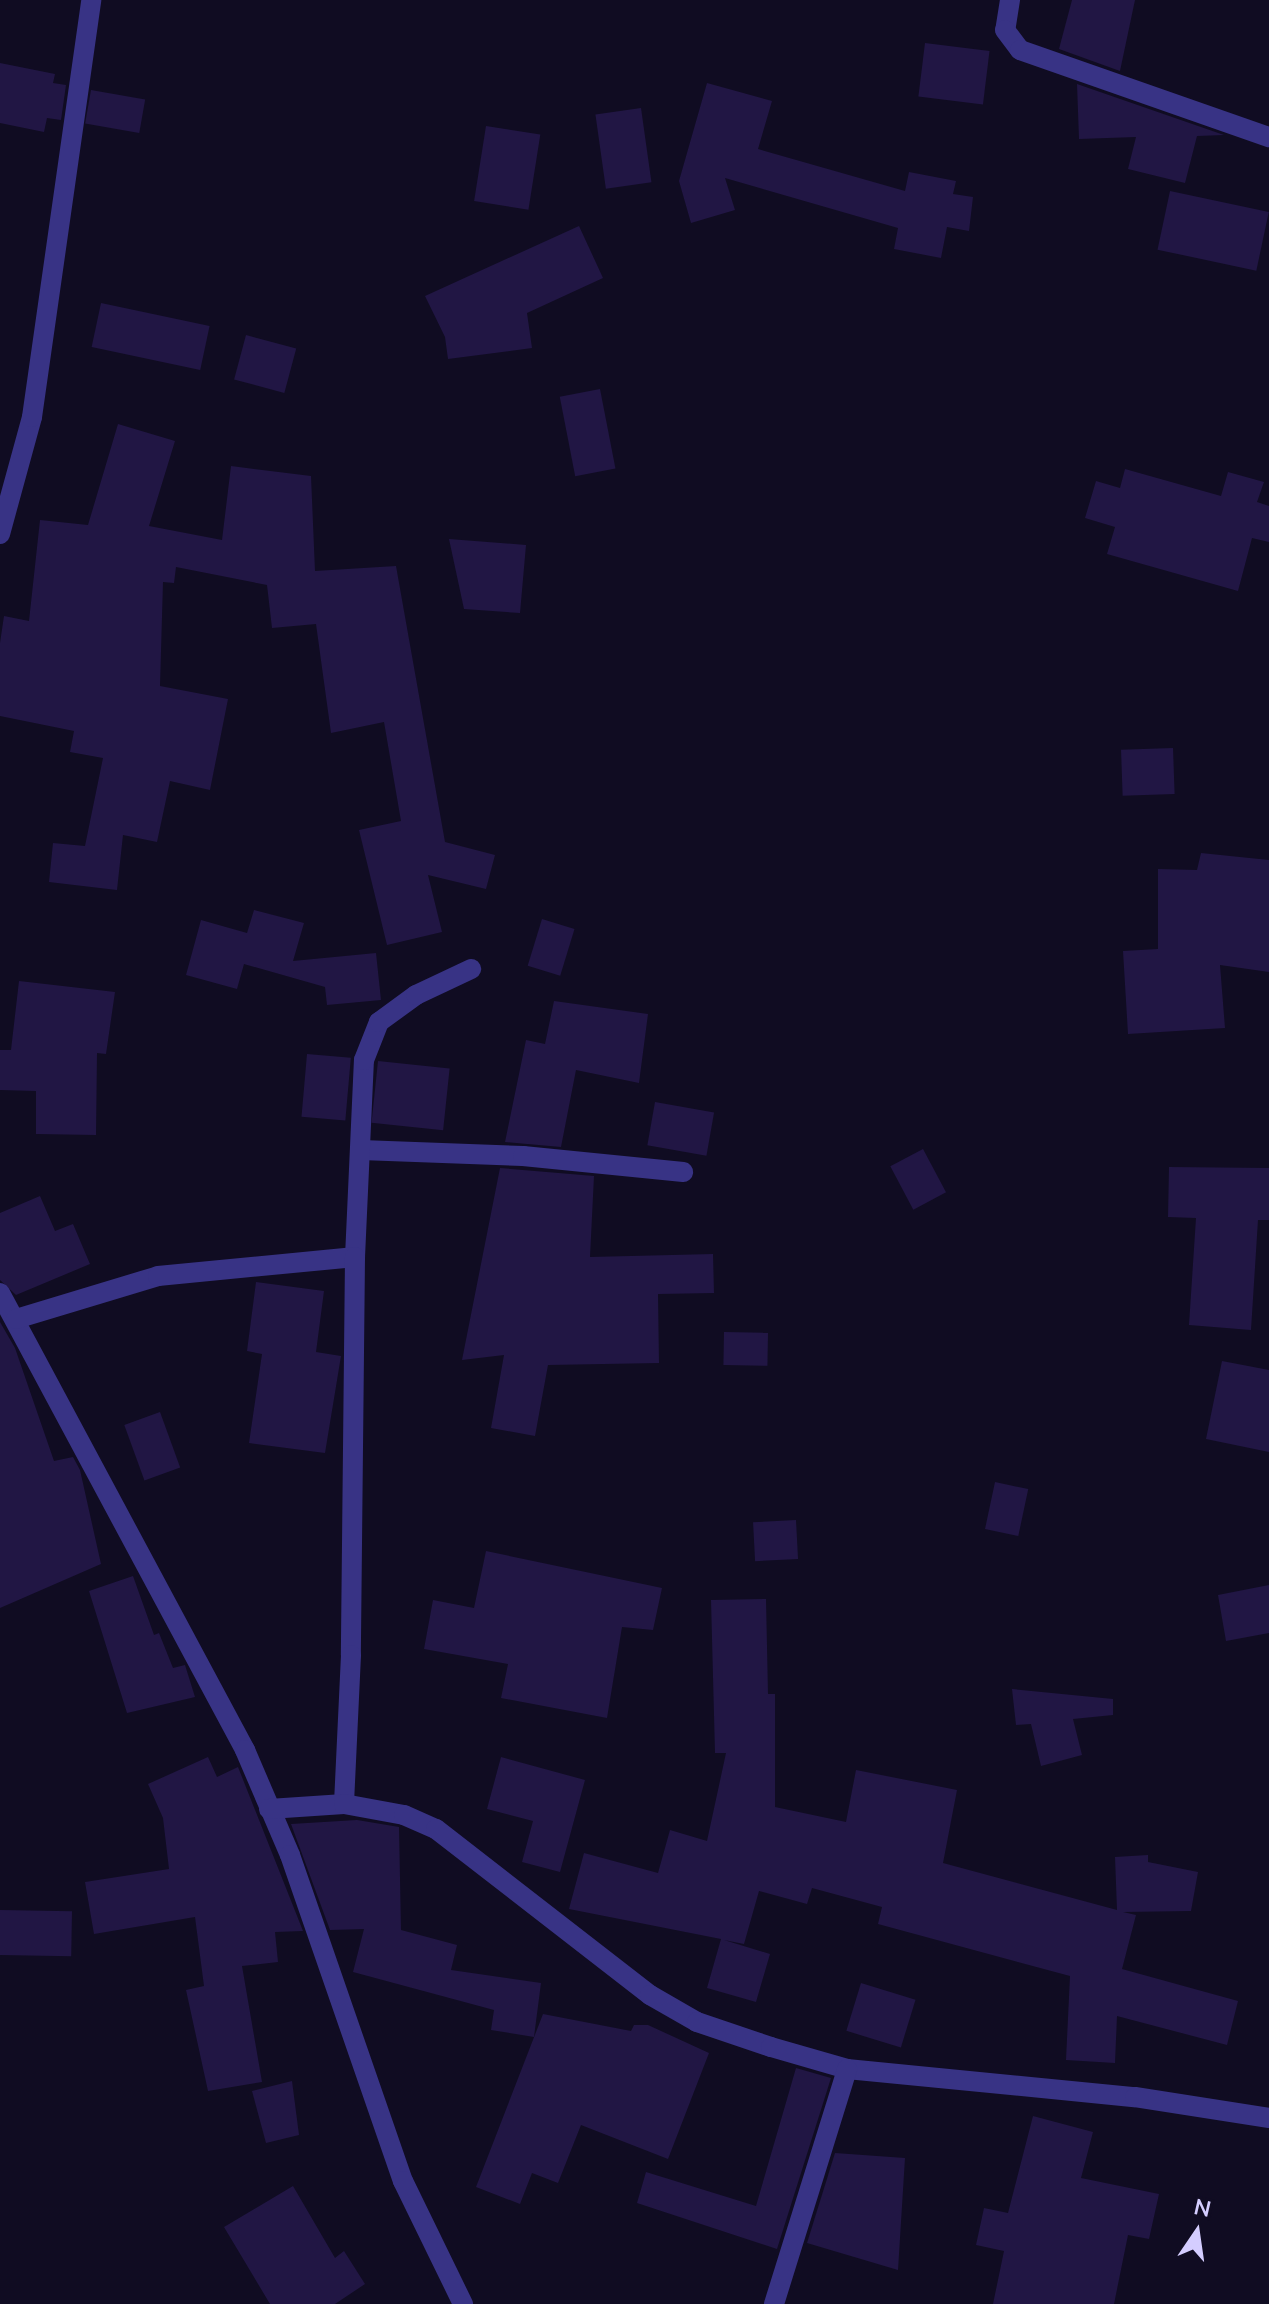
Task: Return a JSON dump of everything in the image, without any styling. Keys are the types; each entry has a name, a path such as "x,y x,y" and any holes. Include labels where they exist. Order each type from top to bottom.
{"street":[{"path":"0,534 32,417 91,0"},
{"path":"1010,0 1005,30 1020,50 1269,137"},
{"path":"344,1804 351,1655 355,1257 364,1060 379,1022 416,995 471,969"},
{"path":"361,1150 523,1156 683,1172"},
{"path":"16,1319 158,1276 355,1257"},
{"path":"0,1293 245,1750 290,1855 403,2181 463,2304"},
{"path":"269,1809 344,1804 404,1815 436,1829 559,1929 697,2022 847,2069 1135,2097 1269,2118"},
{"path":"774,2304 847,2069"}],"building":[{"path":"1072,0 1135,0 1120,71 1059,49"},
{"path":"925,43 990,51 983,105 918,97"},
{"path":"0,63 55,74 53,83 66,85 61,120 47,118 44,132 0,123"},
{"path":"707,83 772,101 758,149 905,191 909,172 956,181 953,194 973,197 969,231 947,227 941,258 894,249 898,228 725,178 735,210 691,223 679,181"},
{"path":"1077,84 1224,135 1197,136 1185,183 1128,169 1136,137 1079,139"},
{"path":"91,90 145,100 139,133 85,123"},
{"path":"641,108 651,182 606,189 595,114"},
{"path":"486,126 540,135 528,210 474,201"},
{"path":"1170,191 1269,212 1256,271 1158,250"},
{"path":"579,226 603,278 527,313 532,348 448,359 445,337 425,296"},
{"path":"101,303 210,326 200,370 92,347"},
{"path":"246,335 296,348 284,393 234,379"},
{"path":"600,389 615,469 575,476 560,397"},
{"path":"118,424 175,441 149,526 222,540 231,466 311,476 315,571 396,566 445,842 495,855 486,889 428,875 442,932 387,945 359,830 401,821 384,722 331,733 316,624 272,628 267,585 176,567 174,583 163,582 160,686 228,699 210,790 170,781 157,842 123,835 117,890 49,882 53,843 85,846 103,758 70,752 74,731 0,716 0,643 4,616 29,621 40,520 88,525"},
{"path":"1125,469 1221,496 1228,472 1264,482 1257,502 1269,506 1269,542 1252,538 1238,591 1107,554 1115,527 1085,518 1096,481 1120,488"},
{"path":"449,539 526,545 520,613 464,609"},
{"path":"1173,748 1175,794 1123,796 1121,750"},
{"path":"1201,853 1269,860 1269,972 1220,965 1225,1028 1128,1034 1123,951 1158,949 1158,869 1197,870"},
{"path":"254,910 304,923 293,961 376,953 381,1000 327,1005 325,987 244,964 237,989 186,975 201,920 247,933"},
{"path":"542,919 575,929 560,976 528,966"},
{"path":"19,981 115,992 106,1054 97,1053 96,1135 36,1134 36,1091 0,1090 0,1050 11,1050"},
{"path":"554,1001 648,1014 639,1083 576,1070 561,1147 505,1142 526,1040 545,1044"},
{"path":"307,1054 351,1058 345,1121 302,1117"},
{"path":"378,1061 450,1069 443,1130 372,1123"},
{"path":"655,1102 714,1112 706,1156 647,1145"},
{"path":"923,1149 946,1192 913,1210 890,1166"},
{"path":"1169,1167 1269,1168 1269,1220 1258,1220 1251,1330 1189,1325 1196,1218 1168,1217"},
{"path":"500,1168 594,1176 590,1257 713,1254 714,1293 658,1294 659,1363 548,1365 535,1436 491,1428 504,1355 462,1360"},
{"path":"40,1196 55,1231 73,1224 90,1264 16,1295 0,1280 0,1213"},
{"path":"256,1282 324,1291 316,1352 341,1356 325,1453 249,1443 262,1354 247,1351"},
{"path":"0,1322 15,1348 54,1461 73,1457 80,1470 101,1564 0,1608"},
{"path":"724,1332 768,1333 767,1366 723,1365"},
{"path":"1222,1361 1269,1370 1269,1452 1206,1439"},
{"path":"160,1412 180,1467 144,1480 124,1425"},
{"path":"995,1482 1028,1489 1018,1536 985,1529"},
{"path":"796,1520 798,1559 755,1561 753,1522"},
{"path":"486,1551 662,1588 653,1630 622,1627 607,1718 501,1698 508,1664 424,1649 433,1600 474,1608"},
{"path":"133,1576 154,1635 159,1633 173,1668 185,1665 195,1697 127,1713 89,1591"},
{"path":"1269,1585 1269,1633 1226,1641 1218,1595"},
{"path":"766,1599 768,1694 775,1694 775,1807 846,1822 856,1770 957,1790 943,1863 1117,1910 1115,1857 1148,1855 1148,1862 1198,1872 1191,1911 1123,1912 1136,1915 1122,1969 1238,2001 1227,2045 1117,2016 1115,2063 1066,2060 1070,1976 878,1924 882,1907 812,1888 807,1904 759,1891 744,1944 724,1940 770,1954 756,2002 707,1988 721,1939 569,1909 584,1853 658,1873 670,1830 707,1841 726,1753 715,1753 711,1600"},
{"path":"1012,1689 1113,1699 1113,1715 1073,1719 1082,1755 1041,1766 1031,1724 1016,1725"},
{"path":"208,1757 217,1777 238,1767 303,1931 275,1932 278,1962 242,1966 262,2082 208,2091 186,1990 204,1986 195,1917 94,1934 85,1882 169,1869 163,1818 148,1784"},
{"path":"501,1757 585,1780 560,1872 522,1862 533,1821 487,1809"},
{"path":"357,1820 399,1827 401,1930 457,1945 451,1970 541,1983 534,2037 491,2030 494,2010 353,1972 364,1929 330,1930 291,1824"},
{"path":"0,1910 72,1911 71,1956 0,1955"},
{"path":"861,1983 916,2000 901,2047 846,2031"},
{"path":"543,2014 631,2031 634,2025 648,2025 709,2053 668,2159 581,2125 558,2183 532,2173 520,2204 476,2187"},
{"path":"796,2068 831,2078 777,2249 637,2203 646,2172 756,2206"},
{"path":"292,2081 299,2135 266,2143 252,2091"},
{"path":"1033,2116 1093,2132 1081,2178 1159,2194 1149,2239 1128,2235 1114,2304 993,2304 1004,2251 976,2245 984,2208 1008,2213"},
{"path":"835,2153 905,2158 898,2270 807,2243"},
{"path":"293,2186 335,2258 344,2251 365,2284 335,2304 270,2304 224,2227"}]}
